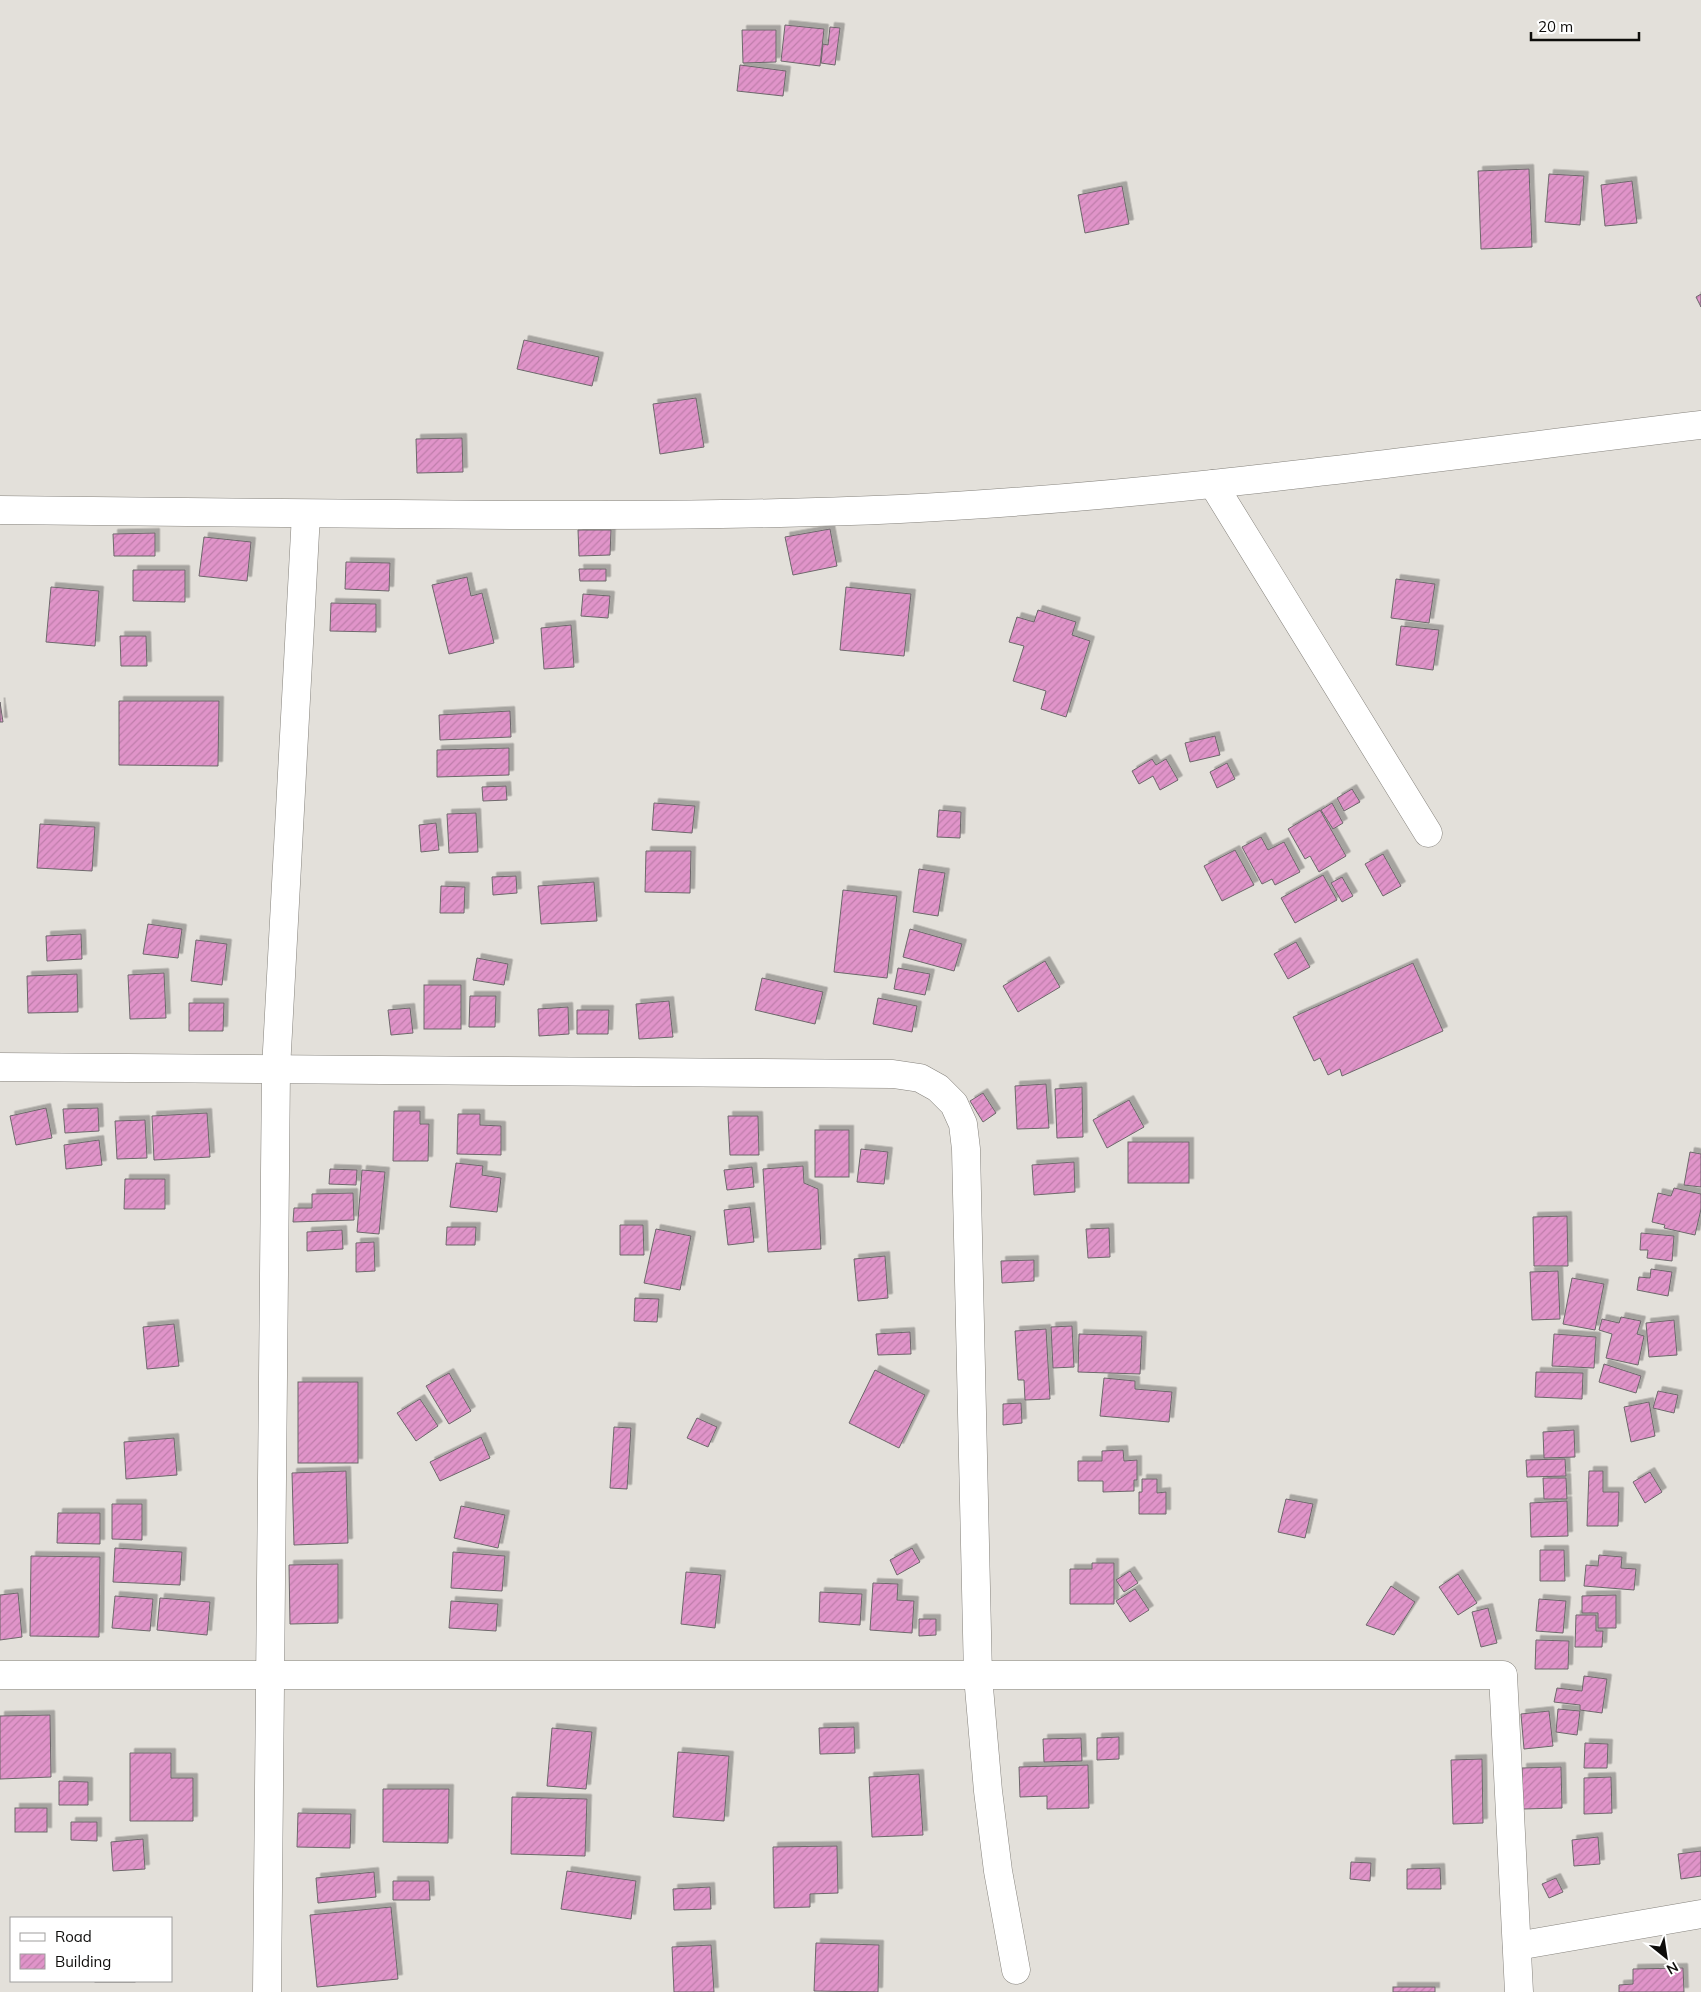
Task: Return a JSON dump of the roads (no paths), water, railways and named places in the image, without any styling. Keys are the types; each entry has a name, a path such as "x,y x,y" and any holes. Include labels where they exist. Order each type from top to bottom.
{"street":[{"path":"0,510 306,514 677,515 898,509 1060,499 1213,484 1701,425"},
{"path":"1213,484 1428,833"},
{"path":"267,1992 276,1069 306,514"},
{"path":"0,1067 893,1074 920,1078 938,1088 954,1104 964,1124 978,1676 988,1792 998,1871 1016,1970"},
{"path":"0,1675 1503,1675 1519,1992"},
{"path":"1517,1946 1701,1914"}]}
